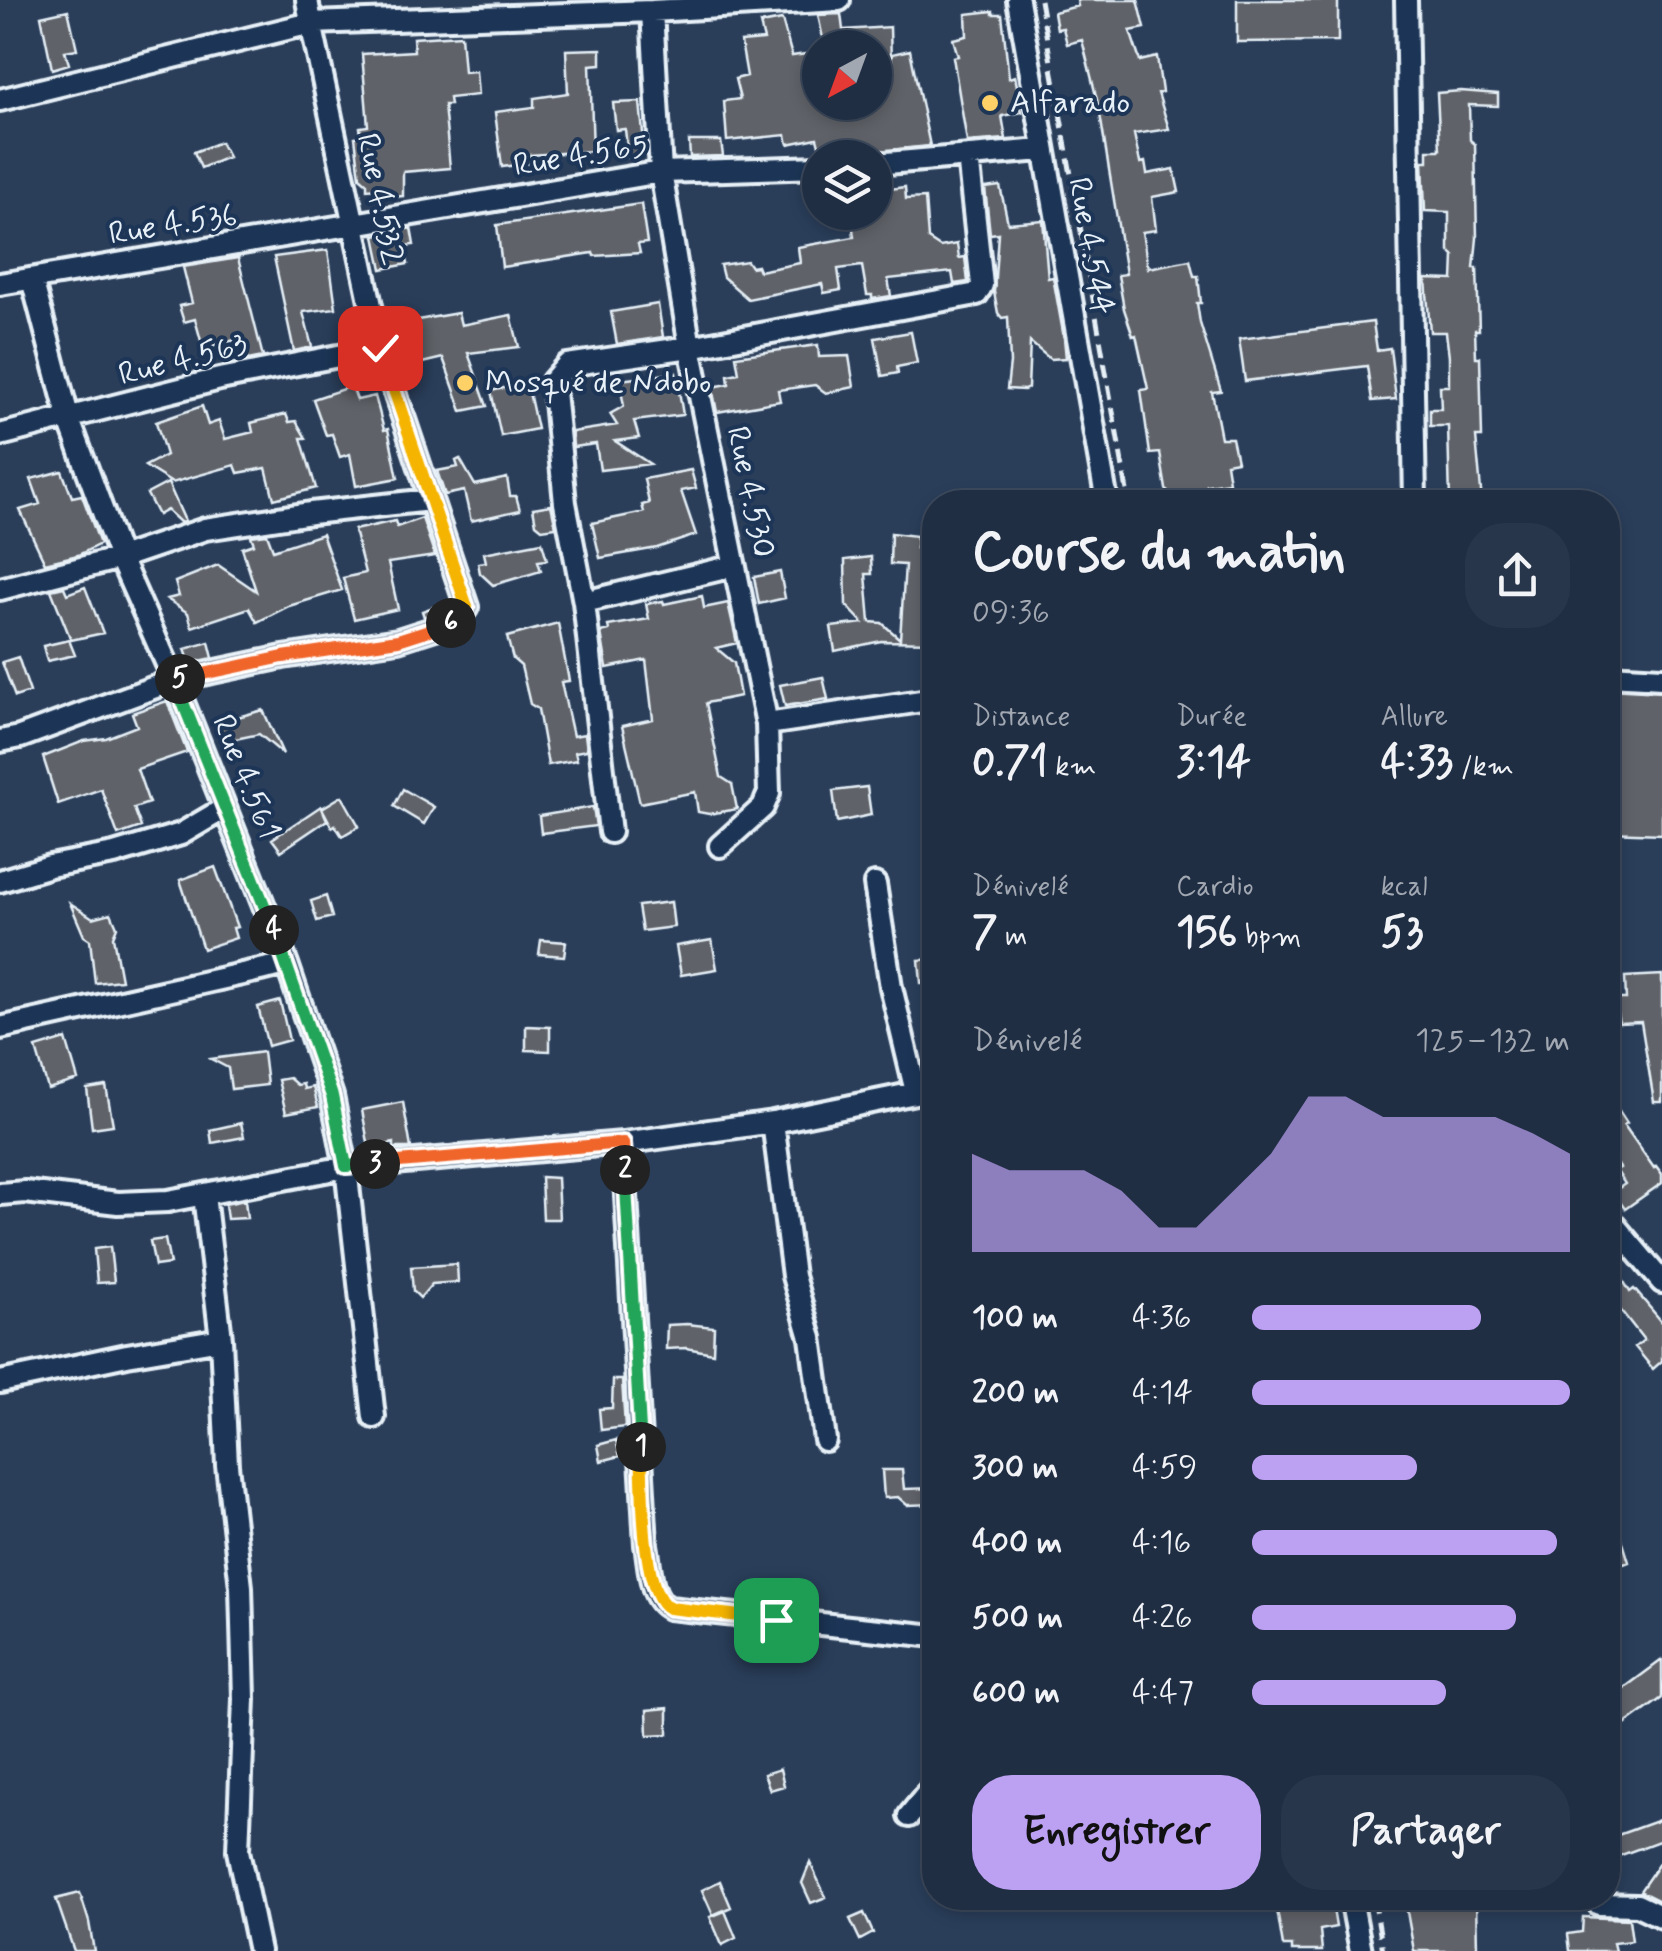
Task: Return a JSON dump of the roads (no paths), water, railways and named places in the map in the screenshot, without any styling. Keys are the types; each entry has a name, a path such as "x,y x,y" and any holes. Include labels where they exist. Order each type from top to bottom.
{"street":[{"name":"Rue 4.532","path":"174,680 283,657 398,640 457,621 467,607 380,348 307,0"},
{"path":"0,100 311,23 491,7 652,12 839,0"},
{"name":"Rue 4.544","path":"1018,0 1105,490"},
{"path":"1406,0 1416,490"},
{"name":"Rue 4.530","path":"652,12 662,172 690,347 767,724 769,793 763,807 720,846"},
{"path":"892,163 1042,150"},
{"path":"610,832 584,602 565,503 553,382 567,365 690,347 977,294 982,286 968,156"},
{"name":"Rue 4.565","path":"355,226 662,172 802,168"},
{"name":"Rue 4.536","path":"0,284 355,226"},
{"name":"Rue 4.561","path":"32,279 68,420 120,558 174,680 287,964 332,1096 346,1166 374,1418"},
{"name":"Rue 4.563","path":"0,434 220,379 380,348"},
{"path":"0,589 120,558 205,529 430,500"},
{"path":"584,602 734,566"},
{"path":"1620,676 1662,678"},
{"path":"0,741 174,680"},
{"path":"767,724 922,701"},
{"path":"0,881 181,834 225,808"},
{"path":"874,884 891,988 922,1081"},
{"path":"0,1028 287,964"},
{"path":"0,1194 26,1192 118,1203 168,1201 346,1166 623,1143 772,1122 922,1091"},
{"path":"772,1122 793,1276 810,1338 826,1440"},
{"path":"623,1143 646,1545 656,1596 669,1608 922,1635"},
{"path":"204,1195 221,1339 228,1465 242,1587 244,1700 238,1851 259,1951"},
{"path":"1620,1232 1662,1282"},
{"path":"0,1382 126,1354 221,1339"},
{"path":"909,1816 922,1800"},
{"path":"1620,1905 1637,1905 1662,1918"},
{"path":"1353,1910 1360,1951"}],"railway":[{"path":"1040,0 1127,490"},
{"path":"1376,1910 1383,1951"}],"place":[{"name":"Alfarado","path":"990,103"},
{"name":"Mosqué de Ndobo","path":"465,383"}]}
